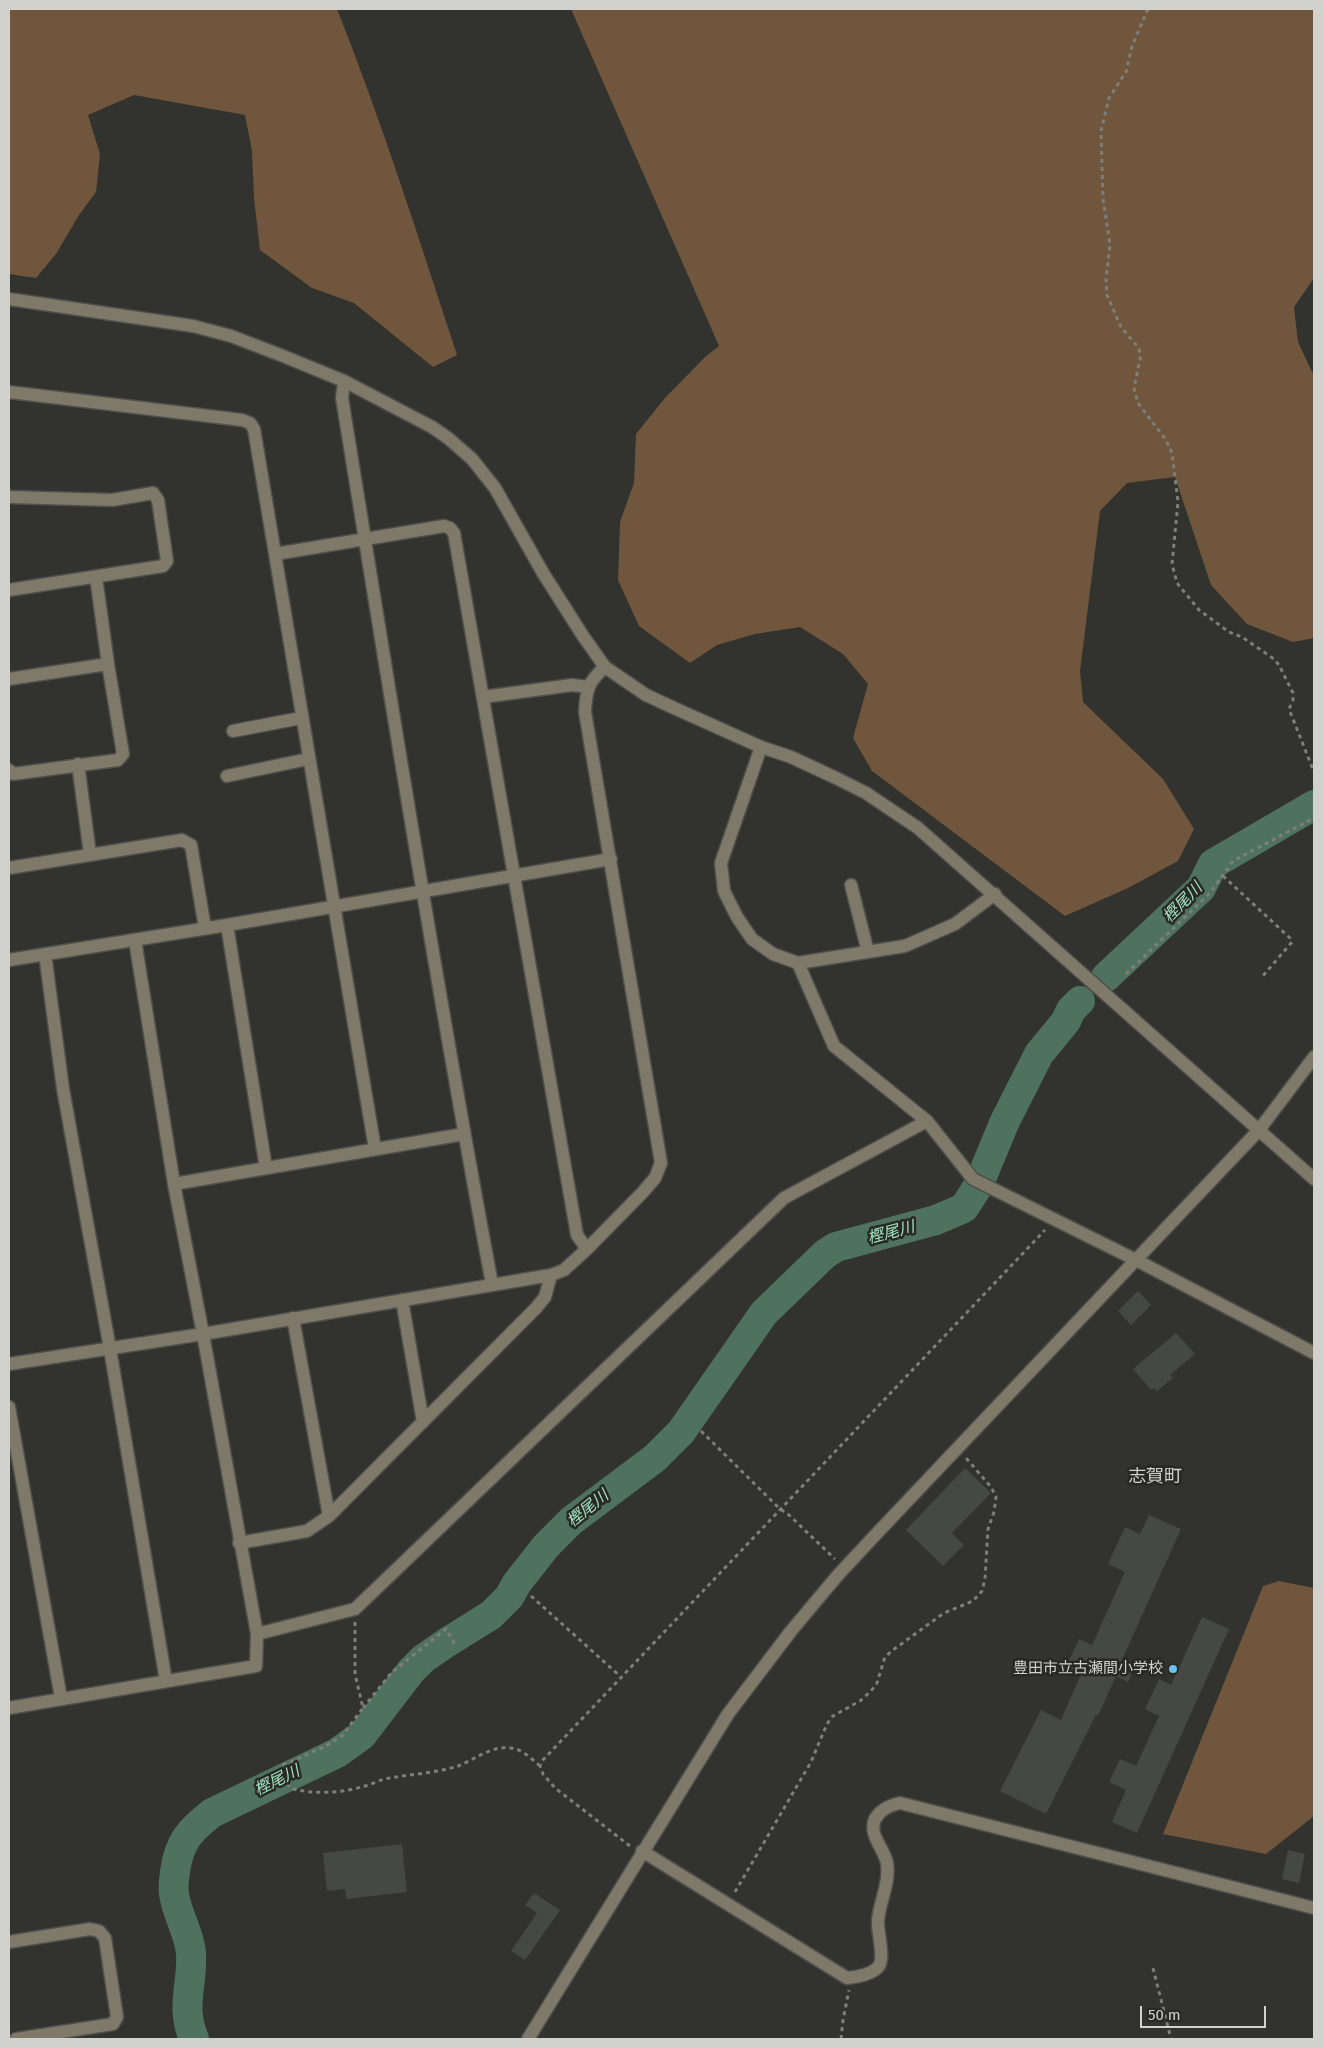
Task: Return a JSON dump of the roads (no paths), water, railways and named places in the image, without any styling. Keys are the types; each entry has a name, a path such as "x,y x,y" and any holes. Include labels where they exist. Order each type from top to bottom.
{"street":[{"path":"9,299 193,326 241,340 344,382 448,438 472,459 495,488 543,573 605,666 646,695 761,747 791,756 866,793 918,828 995,894 1314,1179"},
{"path":"344,382 342,398 365,540 464,1134 492,1284"},
{"path":"9,392 242,420 250,423 254,429 301,718 375,1149"},
{"path":"9,497 112,500 153,493 158,500 168,560 164,566 9,590"},
{"path":"275,554 444,526 450,528 454,533 576,1235 587,1249"},
{"path":"9,770 13,774 118,760 122,754 96,577"},
{"path":"9,679 108,664"},
{"path":"9,1364 203,1334 551,1275 568,1267 655,1178 662,1163 586,712 592,678 605,666"},
{"path":"483,697 572,685 589,687"},
{"path":"233,732 301,718"},
{"path":"761,747 721,863 724,891 736,917 752,939 773,954 798,963 905,946 955,924 995,894"},
{"path":"227,776 308,759"},
{"path":"78,764 90,854"},
{"path":"9,868 182,840 191,846 205,928"},
{"path":"9,960 424,892 610,859"},
{"path":"851,886 868,952"},
{"path":"227,925 266,1168"},
{"path":"9,1708 256,1666 257,1634 174,1184 135,940"},
{"path":"44,954 63,1089 110,1348 166,1681"},
{"path":"798,963 834,1046 926,1122 973,1179 1136,1260 1314,1353"},
{"path":"528,2039 728,1714 779,1645 844,1568 1259,1130 1314,1057"},
{"path":"257,1634 355,1609 784,1198 926,1122"},
{"path":"174,1184 464,1134"},
{"path":"239,1543 307,1531 329,1516 536,1308 545,1297 551,1275"},
{"path":"402,1300 423,1422"},
{"path":"293,1318 329,1516"},
{"path":"9,1407 61,1698"},
{"path":"642,1851 847,1978 872,1972 878,1968 881,1962 878,1921 888,1872 884,1853 874,1835 874,1827 876,1819 882,1812 900,1803 1314,1908"},
{"path":"9,1942 90,1929 99,1931 105,1938 117,2016 113,2024 16,2039"}],"waterway":[{"name":"樫尾川","path":"1106,977 1201,888 1213,864 1314,805"},
{"name":"樫尾川","path":"194,2039 187,2006 191,1965 190,1945 174,1894 175,1872 179,1853 191,1832 212,1813 337,1753 362,1735 411,1671 423,1659 491,1615 509,1597 517,1583 546,1546 571,1521 655,1458 681,1432 764,1313 825,1254 836,1247 936,1220 964,1208 978,1186 1005,1121 1039,1054 1066,1021 1071,1010 1080,1001"}],"place":[{"name":"豊田市立古瀬間小学校","path":"1173,1669"}],"district":[{"name":"志賀町","path":"1155,1477"}]}
